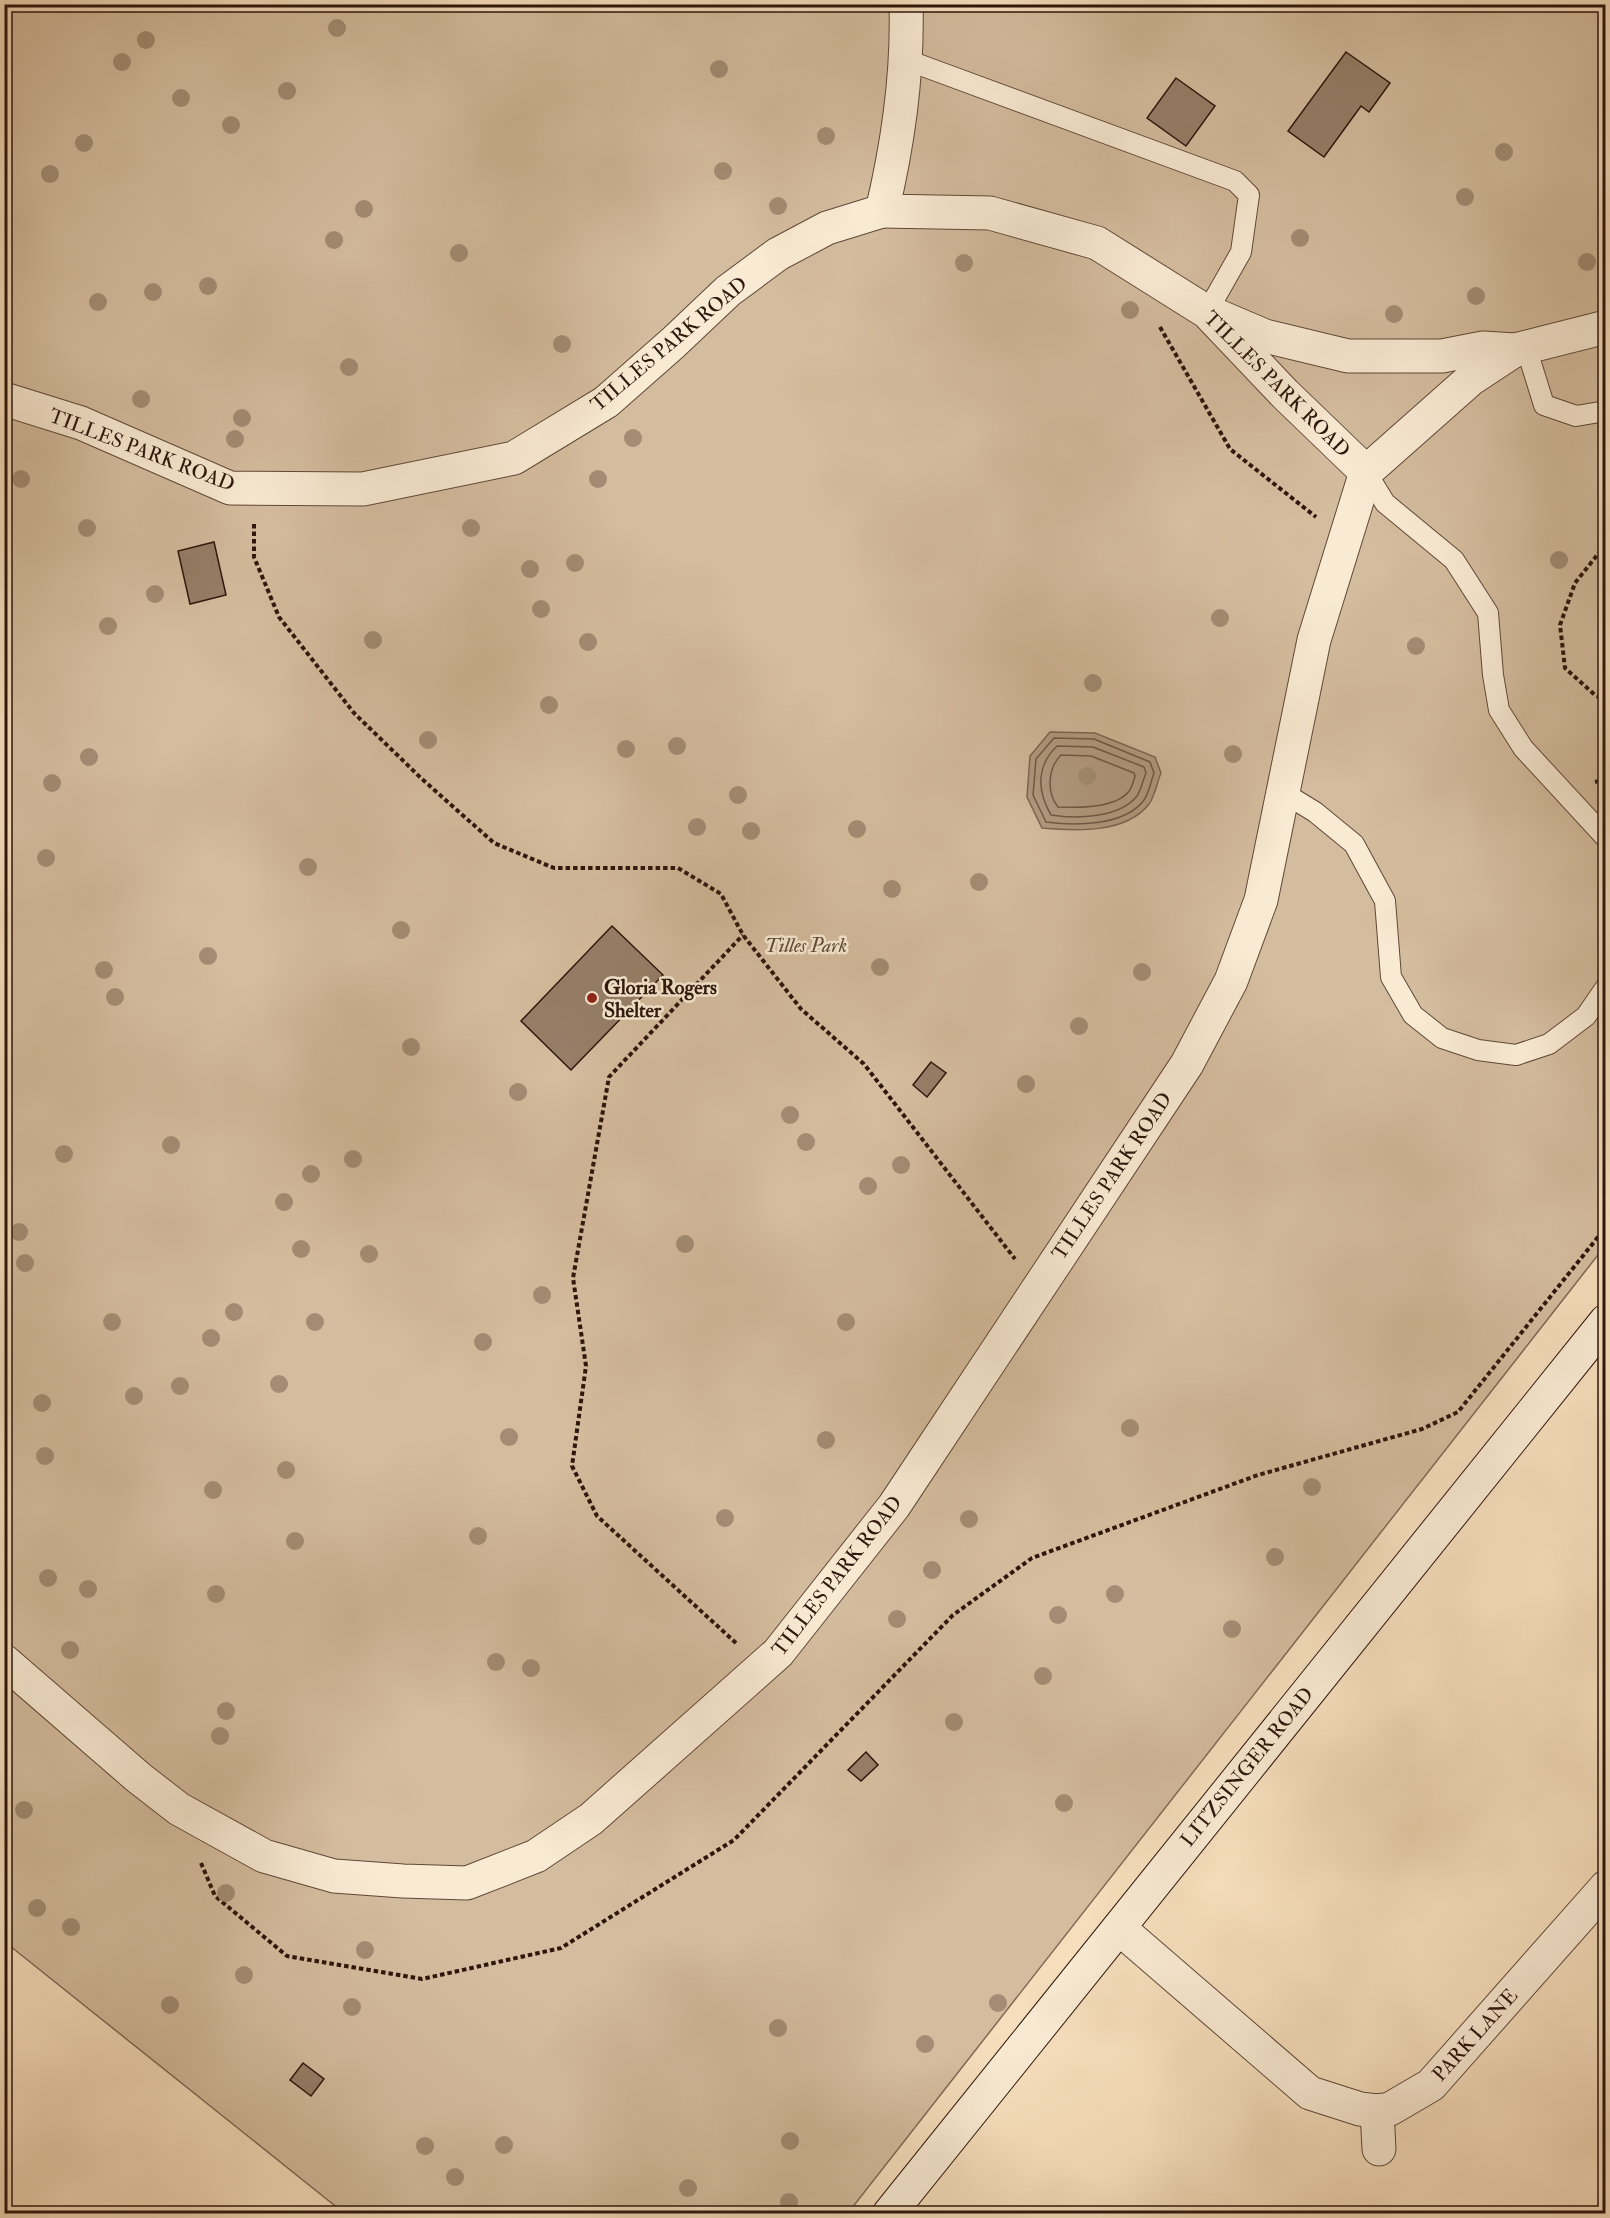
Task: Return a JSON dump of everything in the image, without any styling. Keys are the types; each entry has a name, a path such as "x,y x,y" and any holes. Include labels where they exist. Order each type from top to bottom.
{"street":[{"path":"882,211 894,161 907,38 906,4"},
{"name":"TILLES PARK ROAD","path":"4,399 81,423 230,488 363,489 514,458 606,402 728,291 778,254 827,228 882,211 990,213 1097,243 1207,312 1366,472"},
{"path":"1207,312 1265,336 1348,356 1442,356 1483,348 1520,348"},
{"name":"TILLES PARK ROAD","path":"4,1661 139,1778 179,1809 264,1856 334,1876 467,1883 536,1856 591,1819 778,1653 894,1506 1187,1064 1231,981 1261,900 1314,639 1366,472 1471,379 1520,348 1605,327"},
{"name":"LITZSINGER ROAD","path":"889,2214 1605,1321"},
{"name":"PARK LANE","path":"1377,2111 1390,2109 1431,2085 1605,1887"},
{"path":"1119,1928 1310,2093 1360,2109 1377,2111 1379,2148"}],"lane":[{"path":"904,59 1235,181 1249,195 1241,252 1207,312"},
{"path":"1520,348 1544,405 1576,416 1605,411"},
{"name":"TILLES PARK ROAD","path":"1366,472 1385,503 1454,560 1488,613 1493,675 1499,710 1523,748 1605,838"},
{"path":"1284,793 1315,812 1354,844 1385,901 1391,978 1413,1014 1442,1038 1478,1050 1516,1055 1549,1044 1586,1016 1605,987"}],"path":[{"path":"1158,323 1230,449 1310,514 1347,531"},
{"path":"251,489 254,511 254,557 279,617 354,713 422,779 494,843 554,868 678,868 721,894 743,935 801,1009 864,1064 1037,1288"},
{"path":"1605,544 1575,583 1560,625 1565,668 1596,696 1605,699"},
{"path":"743,935 609,1077 573,1278 586,1366 572,1466 597,1516 762,1667"}],"green space":[{"name":"Tilles Park","path":"4,5 1605,5 1605,1246 848,2213 344,2213 5,1942"}],"water":[{"path":"1050,732 1095,733 1155,757 1161,773 1149,804 1139,814 1114,826 1084,830 1042,828 1027,797 1030,756"}],"building":[{"path":"1346,52 1390,83 1369,112 1361,106 1324,157 1288,131"},
{"path":"1176,78 1215,106 1186,146 1147,118"},
{"path":"214,542 226,595 190,604 178,551"},
{"name":"Gloria Rogers Shelter","path":"612,926 663,975 571,1070 521,1021"},
{"path":"931,1062 946,1073 927,1097 913,1085"},
{"path":"866,1752 878,1765 861,1781 848,1770"},
{"path":"303,2063 324,2079 311,2096 290,2080"}],"place":[{"name":"Gloria Rogers Shelter","path":"592,998"}]}
